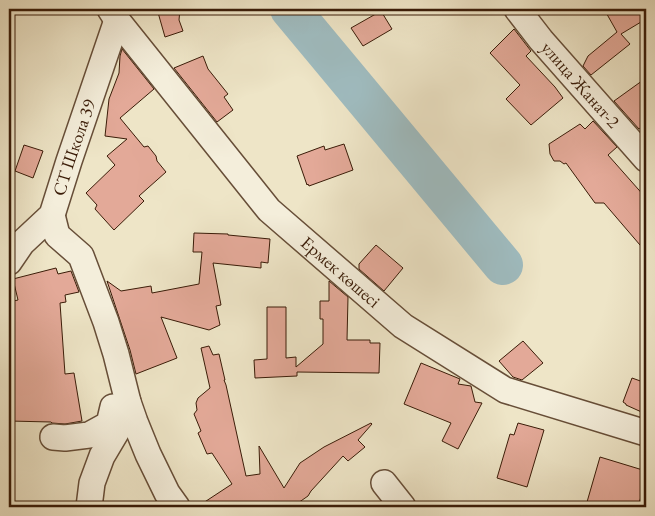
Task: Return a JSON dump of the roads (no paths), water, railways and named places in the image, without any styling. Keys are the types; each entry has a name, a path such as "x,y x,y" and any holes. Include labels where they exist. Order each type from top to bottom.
{"street":[{"name":"улица Жанат-2","path":"517,9 541,40 646,160"},
{"name":"СТ Школа 39","path":"9,262 22,244 52,215 113,15"},
{"name":"Ермек көшесі","path":"113,15 269,210 404,326 504,390 646,432"},
{"path":"52,215 57,235 81,256 106,322 128,402 148,454 167,493 177,507"},
{"path":"53,436 64,438 90,436 109,424 122,378"},
{"path":"89,507 92,483 102,456 121,424 128,402"},
{"path":"384,484 403,507"}],"waterway":[{"path":"290,9 503,265"}]}
